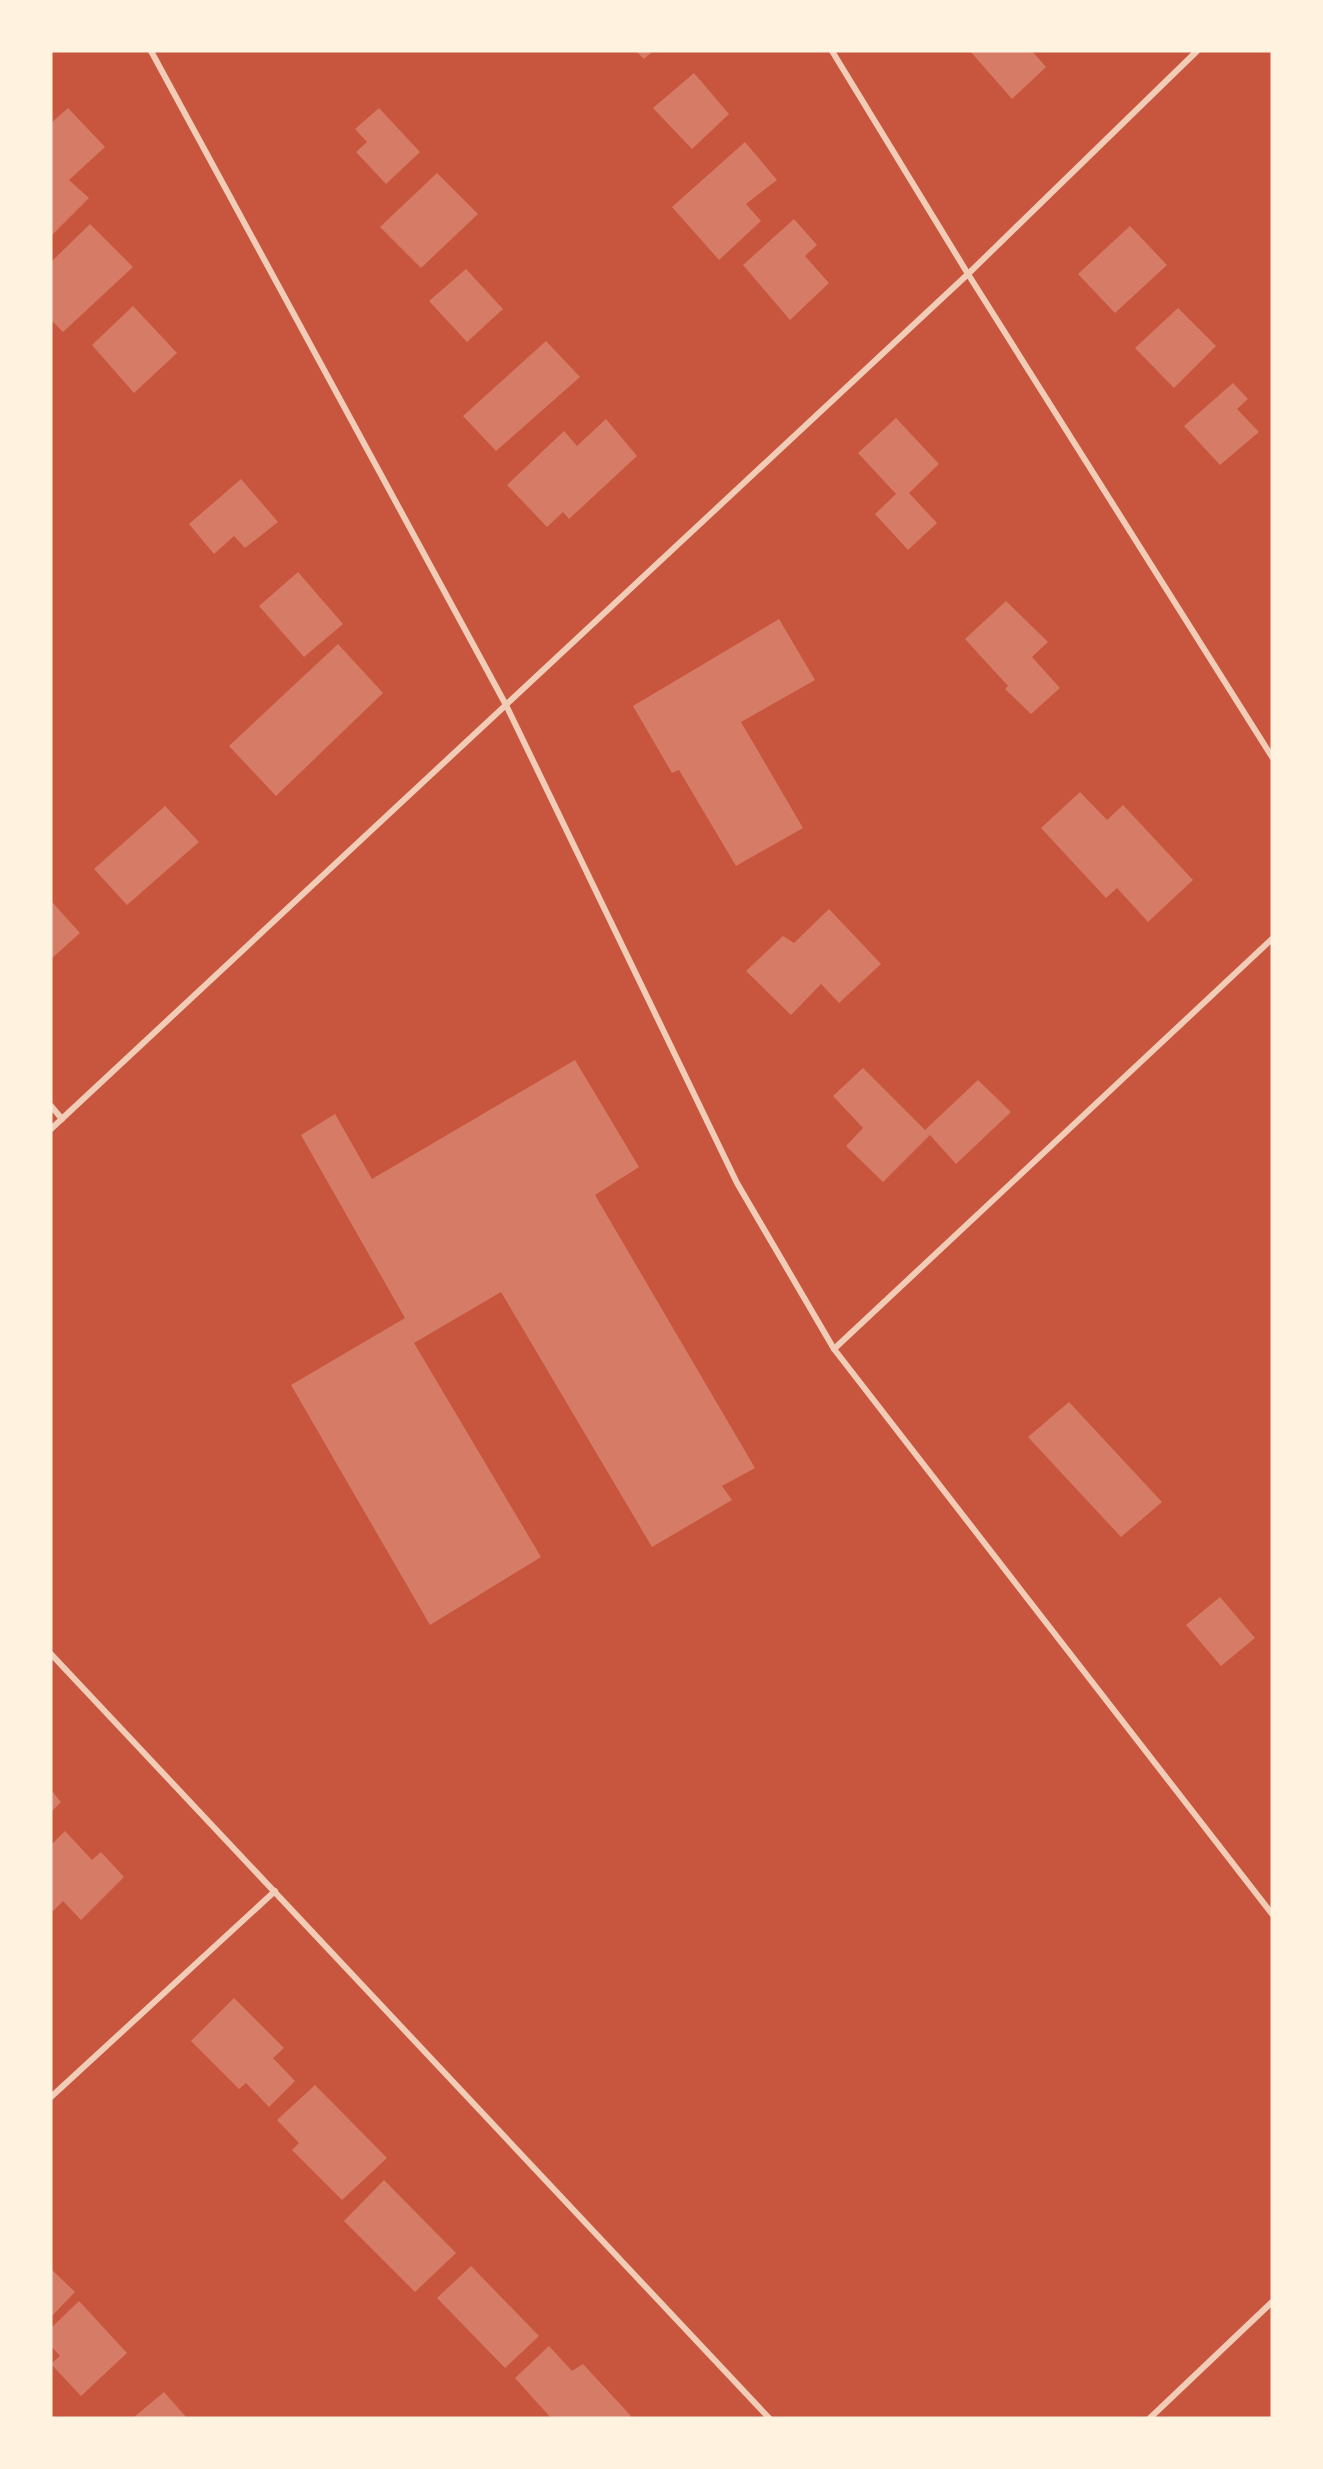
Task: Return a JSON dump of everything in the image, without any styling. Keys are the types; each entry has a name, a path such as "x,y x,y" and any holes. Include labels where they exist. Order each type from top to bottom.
{"street":[{"path":"151,51 506,705 737,1183 834,1350 1272,1914"},
{"path":"832,51 968,274 1272,757"},
{"path":"51,1129 968,274 1197,51"},
{"path":"834,1350 1272,939"},
{"path":"51,1106 62,1119"},
{"path":"51,1654 769,2418"},
{"path":"51,2097 275,1891"},
{"path":"1150,2418 1272,2302"}],"building":[{"path":"636,51 653,51 644,59"},
{"path":"970,51 1032,51 1046,67 1012,99"},
{"path":"694,73 729,114 692,149 653,108"},
{"path":"68,108 105,147 69,180 89,198 51,236 51,123"},
{"path":"379,108 420,152 386,184 356,152 367,142 355,129"},
{"path":"745,142 777,180 746,204 761,221 719,260 672,207"},
{"path":"437,173 478,214 421,268 380,227"},
{"path":"794,219 817,245 805,256 829,283 790,320 743,265"},
{"path":"90,224 133,267 63,332 51,320 51,262"},
{"path":"1130,226 1167,265 1115,313 1078,274"},
{"path":"466,269 503,309 467,342 429,301"},
{"path":"133,306 177,353 134,393 92,345"},
{"path":"1178,308 1216,346 1174,388 1135,348"},
{"path":"546,341 580,377 496,451 463,416"},
{"path":"1233,383 1248,399 1237,409 1259,432 1220,465 1184,426"},
{"path":"896,418 939,464 909,493 937,523 908,550 875,514 896,494 858,453"},
{"path":"606,419 637,456 569,519 563,512 547,527 507,485 564,431 577,446"},
{"path":"241,479 278,522 245,548 234,536 214,554 189,524"},
{"path":"298,572 343,624 304,657 259,606"},
{"path":"1006,601 1048,642 1032,657 1060,688 1031,714 1005,689 1008,686 965,639"},
{"path":"779,619 815,680 741,722 803,828 736,866 679,770 672,773 633,706"},
{"path":"338,644 383,693 276,796 229,746"},
{"path":"1080,792 1107,820 1123,805 1193,880 1148,922 1117,888 1106,898 1041,828"},
{"path":"165,806 199,842 127,905 94,869"},
{"path":"51,901 80,933 51,959"},
{"path":"829,909 881,964 839,1003 821,984 791,1015 746,971 783,936 794,943"},
{"path":"575,1060 639,1167 595,1195 755,1468 722,1486 732,1500 652,1547 501,1292 414,1343 541,1557 430,1625 291,1385 405,1318 301,1135 335,1114 372,1179"},
{"path":"863,1068 925,1130 978,1080 1011,1112 956,1164 930,1135 883,1182 846,1146 863,1128 833,1096"},
{"path":"1069,1402 1162,1502 1121,1537 1028,1437"},
{"path":"1220,1597 1255,1638 1221,1666 1186,1625"},
{"path":"51,1790 61,1802 51,1812"},
{"path":"65,1831 92,1860 101,1852 124,1877 81,1920 63,1901 51,1913 51,1845"},
{"path":"234,1998 284,2048 273,2058 295,2081 269,2107 246,2083 239,2089 191,2041"},
{"path":"315,2085 387,2158 342,2200 292,2150 299,2143 277,2120"},
{"path":"384,2180 456,2253 415,2292 344,2221"},
{"path":"471,2266 539,2336 505,2368 437,2298"},
{"path":"51,2269 75,2292 51,2317"},
{"path":"79,2301 127,2353 81,2396 51,2364 60,2356 51,2346 51,2328"},
{"path":"549,2346 572,2371 583,2364 631,2416 629,2418 551,2418 515,2378"},
{"path":"164,2392 187,2418 133,2418"}]}
